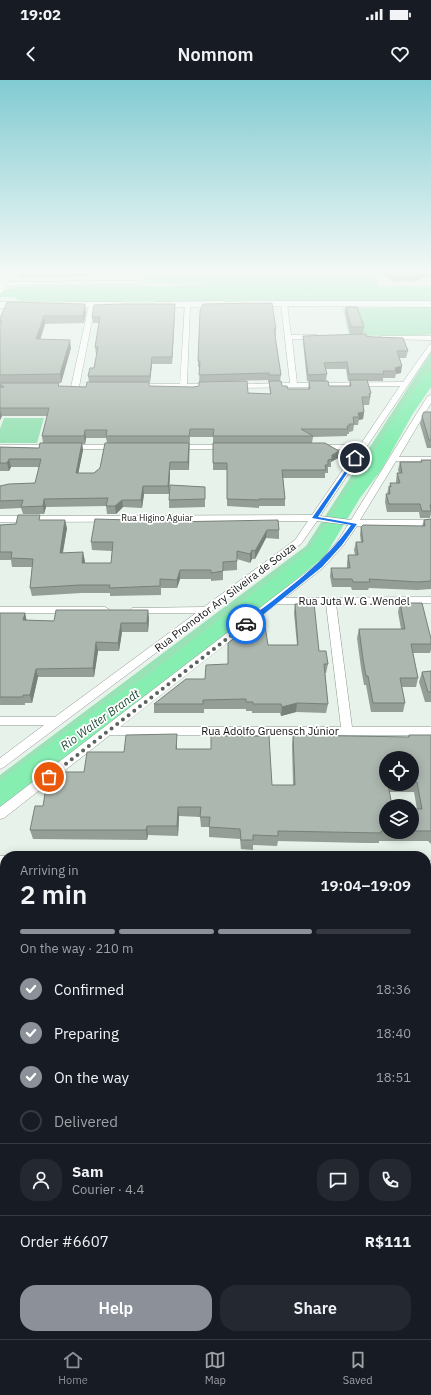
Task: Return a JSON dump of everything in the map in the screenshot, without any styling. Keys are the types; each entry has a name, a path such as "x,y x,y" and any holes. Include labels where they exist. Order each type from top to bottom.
{"street":[{"path":"75,387 86,332"},
{"path":"183,386 185,332"},
{"path":"287,332 294,385"},
{"path":"288,338 328,338"},
{"path":"375,338 431,338"},
{"name":"Rua Promotor Ary Silveira de Souza","path":"0,764 292,548 315,518 431,346"},
{"path":"129,386 405,384"},
{"path":"0,814 276,601 331,555 354,524 430,401"},
{"path":"308,447 363,446"},
{"path":"0,447 126,447"},
{"path":"166,447 237,447"},
{"path":"394,459 431,459"},
{"name":"Rua Higino Aguiar","path":"0,519 315,518 354,524 431,523"},
{"name":"Rua Juta W. G .Wendel","path":"276,601 431,600"},
{"path":"331,601 347,731"},
{"path":"0,610 112,610"},
{"path":"128,610 208,610"},
{"path":"0,721 58,721"},
{"name":"Rua Adolfo Gruensch Júnior","path":"109,731 431,731"}],"green space":[{"path":"348,332 431,332 431,334 424,335 349,336"},
{"path":"431,352 431,383 317,559 0,807 0,775 306,546"},
{"path":"4,418 44,418 37,443 0,443 0,429"}],"building":[{"path":"0,332 39,332 36,339 70,340 60,374 0,375"},
{"path":"98,332 173,332 172,357 152,357 150,376 88,376 90,368 94,368 98,347 95,347"},
{"path":"199,332 274,332 281,375 269,375 269,373 199,375 200,361 198,361"},
{"path":"366,334 366,336 374,337 403,338 408,351 397,351 402,366 395,368 396,371 383,371 384,374 349,374 347,362 324,363 327,374 308,375 303,336"},
{"path":"350,380 367,380 371,393 369,394 370,397 362,397 364,412 358,413 359,417 353,417 354,424 349,424 350,426 347,426 348,429 301,429 313,436 213,436 214,429 190,429 189,436 106,436 107,430 85,430 84,436 42,436 49,408 0,408 0,387 4,387 0,383 59,383 58,386 86,387 87,382 149,382 149,386 193,387 199,386 199,382 247,381 248,393 271,394 269,381 281,381 282,386 287,386 288,389 310,389 309,381 328,381 329,386 351,386"},
{"path":"424,412 431,412 431,440 429,440 422,416"},
{"path":"40,443 82,443 76,473 94,473 100,468 105,443 189,443 188,462 170,462 168,486 143,486 141,500 122,500 115,506 106,506 108,498 44,499 43,506 21,507 23,500 0,501 0,486 9,484 35,483 41,459 9,459 7,463 0,463 0,447 39,448"},
{"path":"213,443 325,443 339,451 332,455 332,459 328,460 328,465 325,465 326,470 282,470 285,499 227,499 227,463 213,463"},
{"path":"421,460 431,460 431,511 422,511 420,504 389,504 386,494 390,494 390,483 400,483 397,473 402,473 400,462 422,462"},
{"path":"170,485 205,487 205,499 169,500"},
{"path":"18,515 40,515 39,520 65,520 60,553 83,552 82,563 111,563 113,542 91,542 95,519 166,522 278,520 279,530 267,530 255,551 252,550 250,554 237,551 237,561 223,562 223,571 211,573 211,570 180,570 177,580 160,579 160,586 109,588 110,585 80,585 30,588 33,559 11,558 12,552 0,552 0,525 16,524"},
{"path":"431,519 431,581 418,582 369,579 370,582 353,582 352,579 333,579 331,568 350,568 348,555 358,555 356,542 363,542 361,527 363,525 425,526 424,520"},
{"path":"314,603 319,651 326,651 328,664 324,664 328,704 297,703 282,707 281,704 253,704 253,702 246,702 246,699 203,700 203,704 154,704 186,679 205,679 206,665 228,664 228,643 257,621 265,626 268,645 298,645 295,604"},
{"path":"400,603 422,603 431,644 411,644 418,678 400,678 405,703 373,703 368,676 366,676 359,629 405,629"},
{"path":"56,610 148,610 147,623 121,623 118,643 96,642 93,668 36,669 30,695 23,695 23,697 0,697 0,613 25,613 23,620 54,621"},
{"path":"431,671 431,692 428,692 422,672"},
{"path":"177,734 176,749 211,749 211,736 269,736 272,785 295,785 293,735 409,737 409,735 431,735 431,831 419,831 419,809 422,809 419,791 419,751 379,751 379,791 389,791 391,799 379,799 379,833 278,831 278,836 253,835 253,840 241,840 240,829 209,827 210,817 200,817 201,807 178,807 177,826 147,826 146,830 30,830 35,806 43,806 48,776 58,776 58,772 84,772 87,752 124,752 126,735"}],"waterway":[{"name":"Rio Walter Brandt","path":"0,795 118,705 156,681 318,552 352,497 373,469 404,415 431,376"}],"way so far":[{"path":"49,777 246,624"}],"route":[{"path":"246,624 320,566 340,544 354,524 315,518 355,458"}]}
